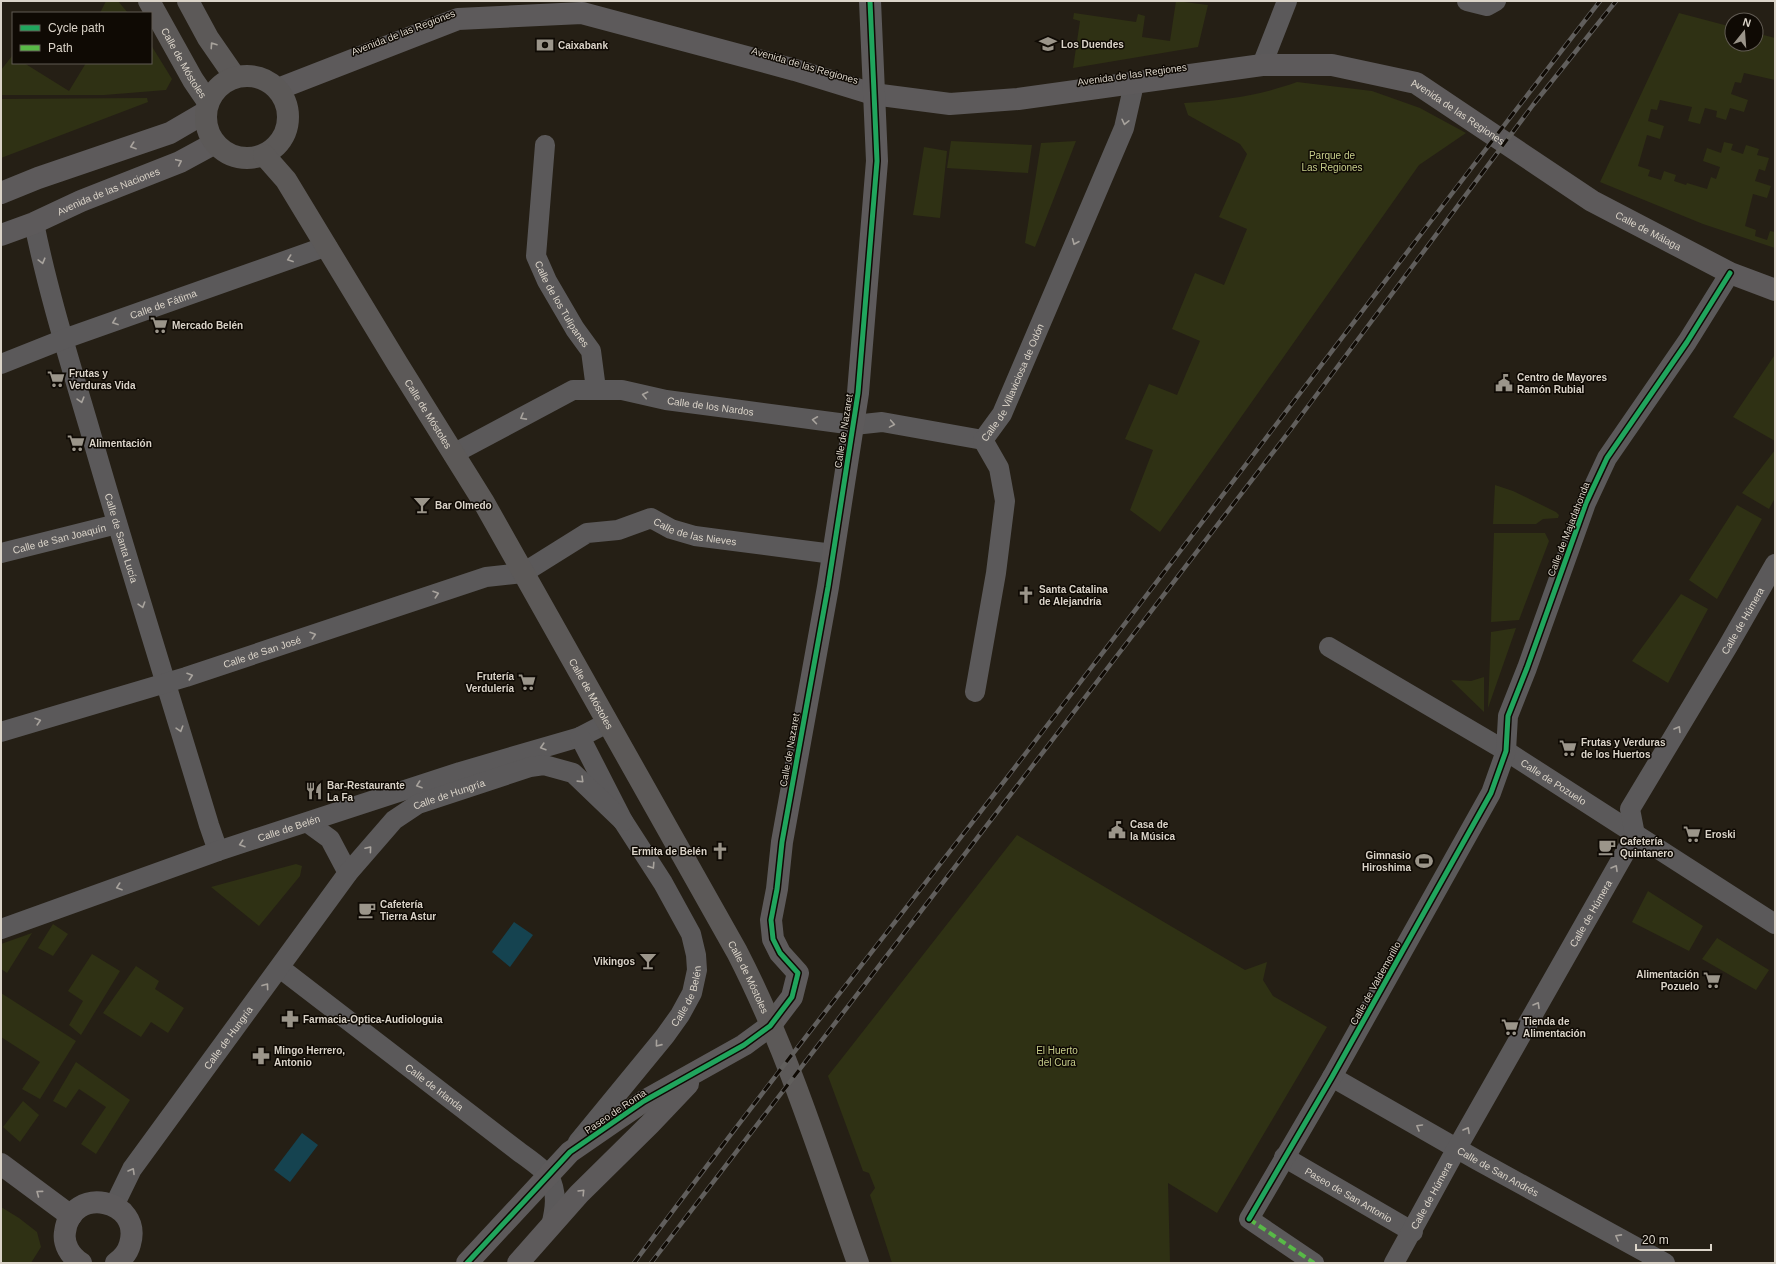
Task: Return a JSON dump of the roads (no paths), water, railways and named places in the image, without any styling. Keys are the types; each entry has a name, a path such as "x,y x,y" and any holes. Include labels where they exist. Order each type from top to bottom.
{"main road":[{"name":"Calle de Móstoles","path":"149,1 207,107"},
{"path":"188,1 208,38 235,77"},
{"name":"Calle de Nazaret","path":"792,997 798,973 780,953 773,939 771,920 780,858 833,554 858,393 877,161 870,1"},
{"name":"Avenida de las Regiones","path":"278,89 458,19 582,13 794,70 873,94 950,104 1018,99 1262,65 1332,65 1416,83 1529,159"},
{"path":"251,76 266,80 278,89 286,103 289,118 286,133 277,146 264,155 251,159 238,158 225,153 215,143 209,134 206,123 207,107 214,92 224,83 235,77 251,76"},
{"path":"1,193 38,178 170,133 207,107"},
{"name":"Avenida de las Naciones","path":"1,235 34,223 81,201 180,162 215,143"},
{"name":"Calle de Móstoles","path":"264,155 286,180 453,454 483,501 531,568 607,723 685,859 759,994 803,1104 858,1263"},
{"name":"Calle de Málaga","path":"1529,159 1592,201 1730,273 1775,290"},
{"name":"Paseo de Roma","path":"467,1263 570,1152 644,1101 744,1045 770,1026 792,997"},
{"name":"Paseo de Roma","path":"518,1263 579,1194 650,1124 701,1069"},
{"path":"1,1164 71,1216"},
{"path":"81,1263 72,1256 66,1243 66,1227 71,1216 81,1206 88,1203 98,1202 114,1206 123,1213 130,1225 132,1239 126,1260"}],"street":[{"path":"1262,65 1288,1"},
{"path":"1466,1 1487,6 1496,1"},
{"name":"Calle de Villaviciosa de Odón","path":"975,692 996,573 1005,501 999,468 984,440 1002,414 1124,128 1134,84"},
{"name":"Calle de los Tulipanes","path":"545,145 536,256 551,288 591,351 596,389"},
{"name":"Calle de Santa Lucía","path":"34,223 39,250 117,524 218,851"},
{"name":"Calle de Fátima","path":"1,364 64,339 326,246"},
{"name":"Calle de Majadahonda","path":"1506,751 1508,716 1527,668 1586,503 1607,458 1687,342 1730,273"},
{"name":"Calle de los Nardos","path":"453,454 573,390 596,389 622,390 666,400 854,425 882,422 984,440"},
{"name":"Calle de las Nieves","path":"531,568 587,533 618,530 651,518 671,529 695,536 833,554"},
{"name":"Calle de San Joaquín","path":"1,553 117,524"},
{"name":"Calle de Húmera","path":"1394,1263 1413,1232 1457,1148 1635,835 1630,809 1728,646 1775,564"},
{"name":"Calle de San José","path":"1,732 166,683 486,577 531,568"},
{"name":"Calle de Pozuelo","path":"1329,647 1506,751 1775,924"},
{"name":"Calle de Belén","path":"1,929 218,851 308,823 460,772 580,737 607,723"},
{"name":"Calle de Belén","path":"570,1152 680,1016 692,992 697,970 696,955 691,934 663,883 623,821 580,737"},
{"name":"Calle de Valdemorillo","path":"1314,1263 1249,1219 1332,1077 1491,793 1506,751"},
{"name":"Calle de Belén","path":"506,775 544,764 573,773 623,821"},
{"name":"Calle de Hungría","path":"114,1206 132,1169 348,873 394,820 418,804 506,775"},
{"path":"308,823 330,839 348,873"},
{"name":"Calle de Irlanda","path":"280,968 518,1151 548,1177 555,1194 555,1210 551,1226"},
{"name":"Calle de San Andrés","path":"1332,1077 1665,1263"},
{"name":"Paseo de San Antonio","path":"1284,1157 1413,1232"}],"water":[{"path":"514,922 533,935 510,967 492,952"},
{"path":"302,1133 318,1145 290,1182 274,1170"}],"railway":[{"path":"634,1263 793,1053 1009,776 1465,176 1600,1"},
{"path":"651,1263 1291,429 1533,105 1616,1"}],"place":[{"name":"Los Duendes","path":"1048,44"},
{"name":"Caixabank","path":"545,45"},
{"name":"Mercado Belén","path":"159,325"},
{"name":"Frutas y Verduras Vida","path":"56,379"},
{"name":"Centro de Mayores Ramón Rubial","path":"1504,383"},
{"name":"Alimentación","path":"76,443"},
{"name":"Bar Olmedo","path":"422,505"},
{"name":"Santa Catalina de Alejandría","path":"1026,595"},
{"name":"Frutería Verdulería","path":"527,682"},
{"name":"Frutas y Verduras de los Huertos","path":"1568,748"},
{"name":"Bar-Restaurante La Fa","path":"314,791"},
{"name":"Casa de la Música","path":"1117,830"},
{"name":"Eroski","path":"1692,834"},
{"name":"Cafetería Quintanero","path":"1607,847"},
{"name":"Ermita de Belén","path":"720,851"},
{"name":"Gimnasio Hiroshima","path":"1424,861"},
{"name":"Cafetería Tierra Astur","path":"367,910"},
{"name":"Vikingos","path":"648,961"},
{"name":"Alimentación Pozuelo","path":"1712,980"},
{"name":"Farmacia-Optica-Audiologuia","path":"290,1019"},
{"name":"Tienda de Alimentación","path":"1510,1027"},
{"name":"Mingo Herrero, Antonio","path":"261,1056"}],"park label":[{"name":"Parque de Las Regiones","path":"1332,160"},
{"name":"El Huerto del Cura","path":"1057,1056"}]}
